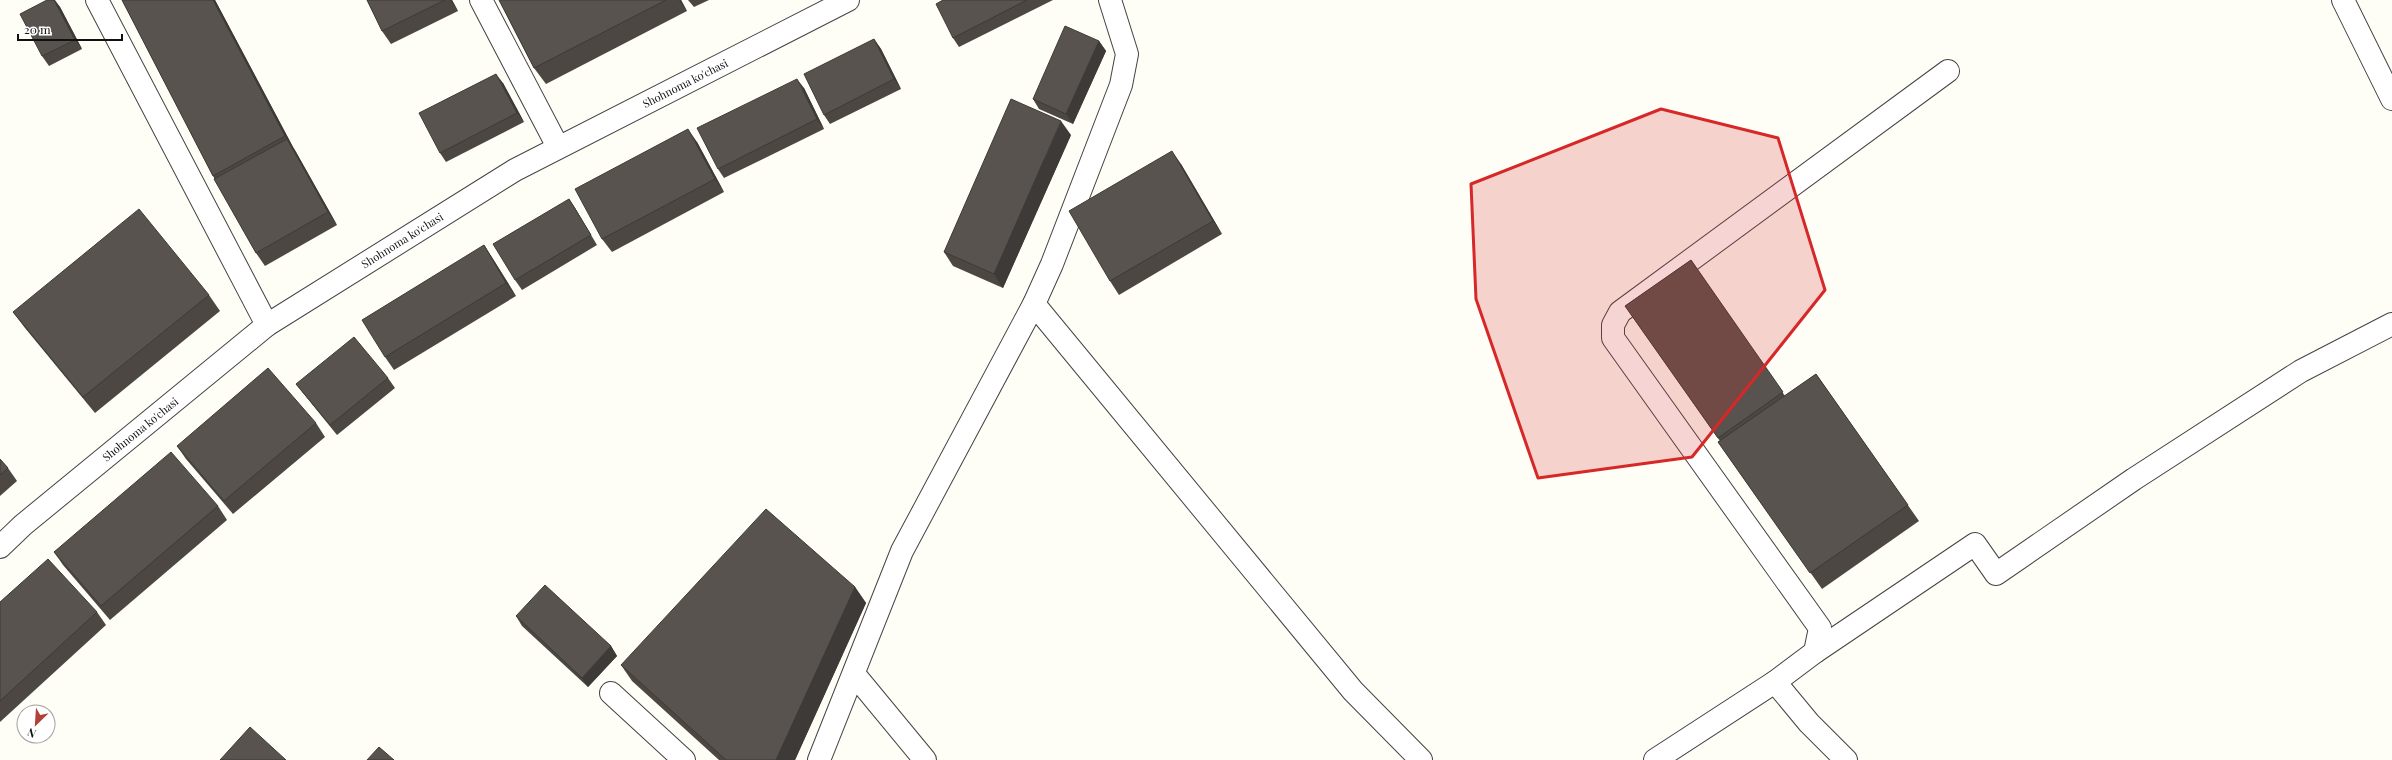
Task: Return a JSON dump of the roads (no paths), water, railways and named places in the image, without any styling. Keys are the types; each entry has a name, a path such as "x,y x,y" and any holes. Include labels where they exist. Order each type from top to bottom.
{"street":[{"path":"97,0 267,325"},
{"path":"481,0 558,147"},
{"name":"Shohnoma ko'chasi","path":"0,547 23,525 267,325 515,170 848,0"},
{"path":"820,760 902,551 1034,304 1052,264 1121,85 1127,54 1110,0"},
{"path":"2343,0 2392,99"},
{"path":"1815,652 1820,628 1613,338 1613,325 1620,312 1948,70"},
{"path":"1034,304 1353,691 1421,760"},
{"path":"1655,760 1775,682 1815,652 1975,544 1996,574 2134,479 2301,372 2392,324"},
{"path":"854,674 925,760"},
{"path":"1775,682 1809,723 1846,760"},
{"path":"612,693 684,760"}]}
